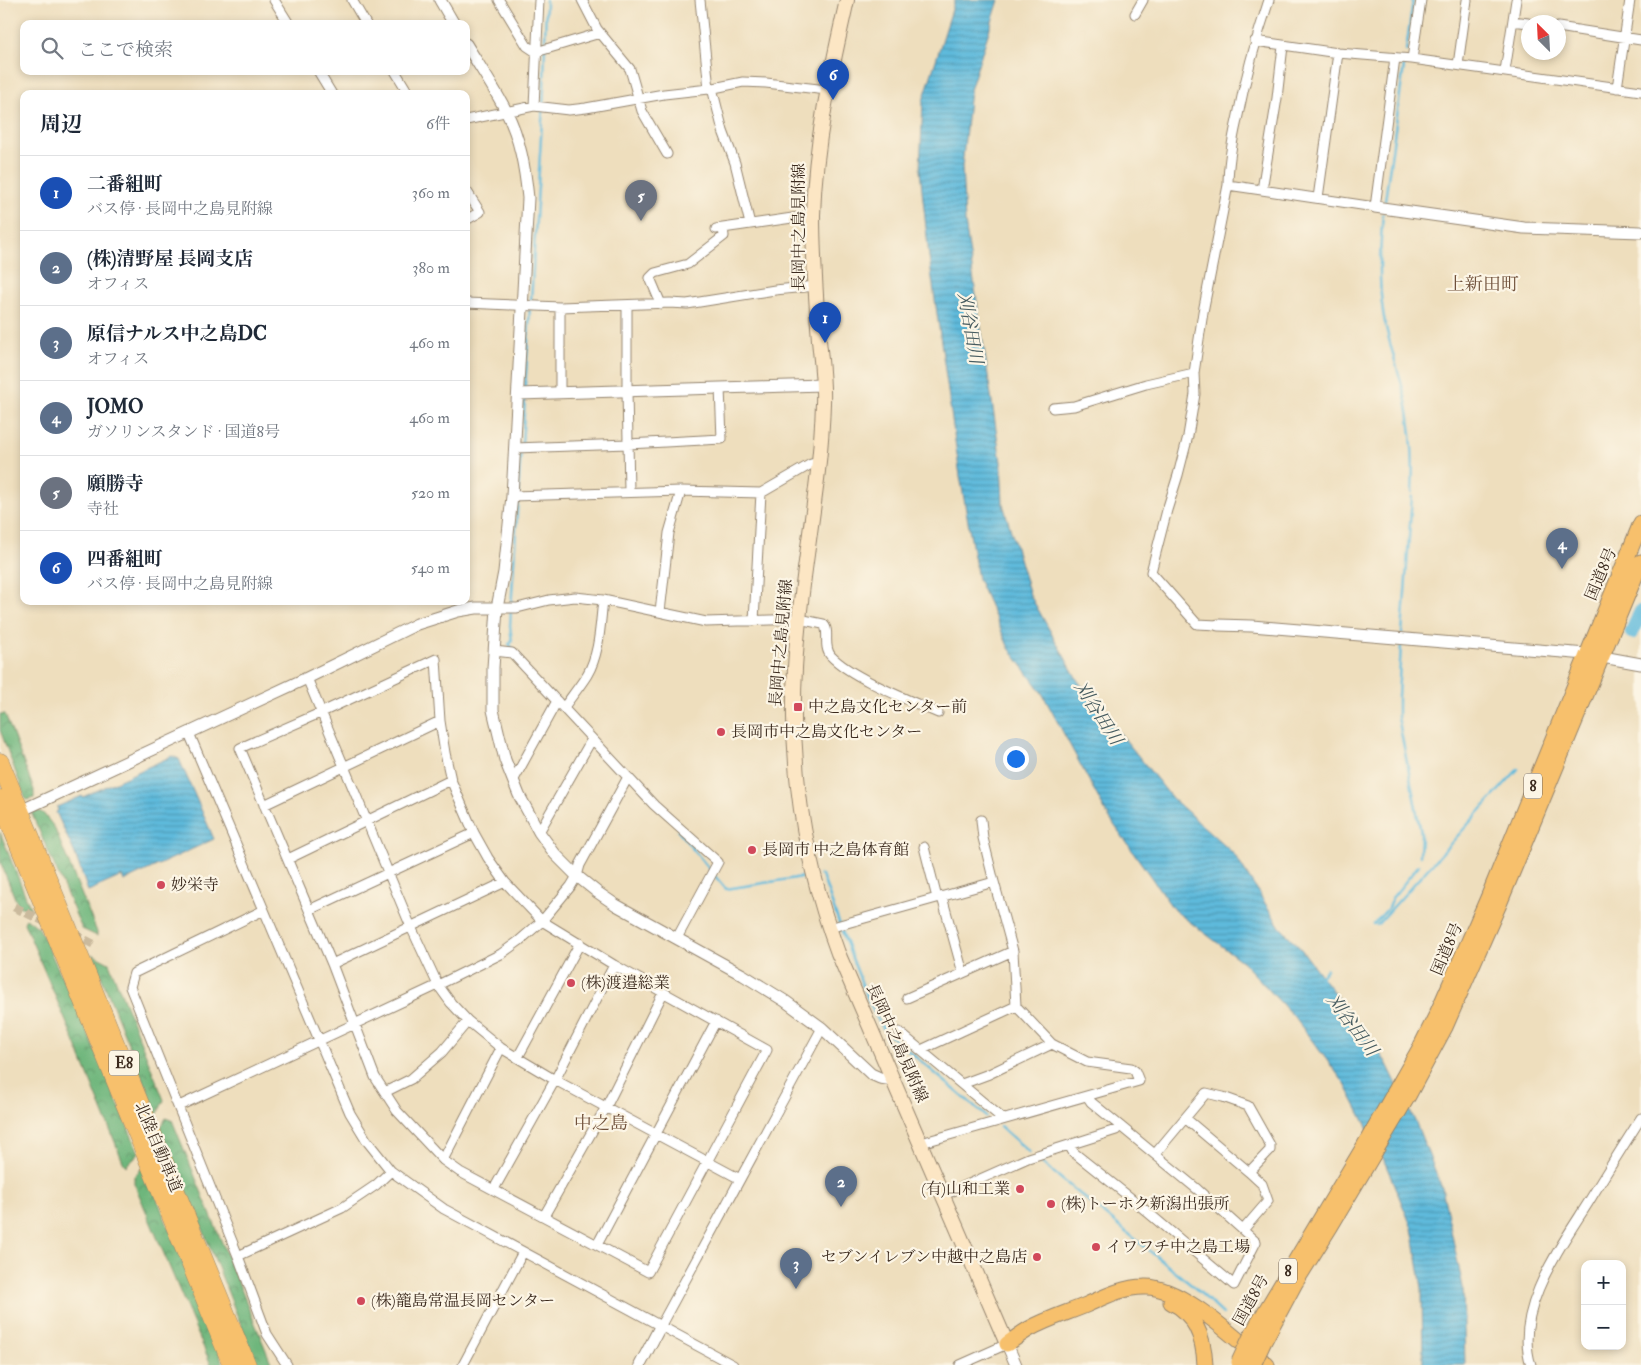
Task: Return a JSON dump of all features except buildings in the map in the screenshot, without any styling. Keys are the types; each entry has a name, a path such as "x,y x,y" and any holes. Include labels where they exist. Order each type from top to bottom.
{"highway":[{"name":"国道8号","path":"1243,1364 1325,1211 1364,1148 1420,1048 1452,982 1641,523"},
{"name":"国道8号","path":"1258,1336 1295,1283 1330,1227 1445,1028 1641,562"},
{"name":"北陸自動車道","path":"0,762 247,1365"},
{"name":"北陸自動車道","path":"0,799 232,1365"},
{"path":"1007,1344 1030,1329 1119,1292 1138,1287 1154,1288 1172,1292 1200,1310 1267,1365"},
{"path":"1007,1344 1032,1336 1129,1295 1146,1294 1175,1304 1191,1318 1201,1337 1205,1365"}],"main road":[{"name":"長岡中之島見附線","path":"847,0 827,90 816,164 813,214 823,385 819,462 799,619 793,704 798,795 811,863 829,928 1007,1344"}],"street":[{"path":"274,0 286,20"},
{"path":"352,0 364,20"},
{"path":"440,0 452,20"},
{"path":"499,0 527,46 536,52"},
{"path":"534,106 539,0"},
{"path":"582,0 600,33 630,69 642,112 668,154"},
{"path":"700,0 711,89 722,130 735,163 750,224"},
{"path":"1135,14 1143,0"},
{"path":"1269,0 1255,41 1242,93 1228,166 1228,185 1202,312 1194,373 1195,394 1188,436 1151,572 1196,624 1252,626 1586,654 1641,664"},
{"path":"1412,59 1421,0"},
{"path":"1458,65 1467,0"},
{"path":"1505,71 1516,0"},
{"path":"1617,88 1630,0"},
{"path":"1513,21 1521,22"},
{"path":"1566,29 1641,40"},
{"path":"536,52 600,33"},
{"path":"1255,41 1338,53 1412,59 1505,71 1641,91"},
{"path":"1262,190 1277,98 1283,46"},
{"path":"470,51 507,112 521,151 528,198 512,496 504,572 496,608 494,650 493,710 505,760 513,781 539,832 555,854 577,876 597,892 785,1001 822,1028 871,1074 880,1078 894,1080"},
{"path":"1318,198 1338,53"},
{"path":"1375,207 1395,58"},
{"path":"320,75 330,90"},
{"path":"397,75 407,90"},
{"path":"470,119 534,106 569,110 586,108 664,94 711,89 742,82 827,90"},
{"path":"1228,185 1524,228 1641,232"},
{"path":"470,196 480,212 470,218"},
{"path":"662,304 650,278 655,273 688,264 724,236 719,228 813,214"},
{"path":"470,303 560,307 687,304 775,290 816,286"},
{"path":"627,305 629,492"},
{"path":"560,307 560,393"},
{"path":"1053,408 1074,406 1146,384 1194,373"},
{"path":"518,394 823,385"},
{"path":"515,448 722,438 720,388"},
{"path":"512,496 681,491 761,493 811,464 819,462"},
{"path":"660,612 669,534 681,491"},
{"path":"754,621 761,493"},
{"path":"29,807 425,621 458,611 476,608 517,608 563,598 575,597 603,600 706,622 799,619 823,624 826,626 827,650 836,660 869,681 938,713"},
{"path":"513,781 561,704 587,674 597,648 603,600"},
{"path":"494,650 512,653 654,805 718,862 677,938"},
{"path":"436,659 440,721 451,780 474,833 488,858 505,882 542,921 614,965 767,1050 648,1272 460,1172 443,1160 398,1112 375,1076 310,910 240,748 320,713 436,659"},
{"path":"307,678 411,927 438,985 451,1003 468,1021 501,1048 555,1080 740,1179"},
{"path":"264,805 440,721"},
{"path":"189,733 350,1112 367,1140 391,1171 444,1209 732,1365"},
{"path":"539,832 592,739"},
{"path":"179,1106 438,985 501,954 519,941 542,921 571,886 577,876 580,864 628,777"},
{"path":"288,859 451,780"},
{"path":"921,1143 1139,1081 1135,1071 1131,1068 1088,1062 1052,1044 1016,1006 1013,951 983,838 981,820"},
{"path":"310,910 474,833"},
{"path":"924,847 963,973"},
{"path":"332,964 505,882"},
{"path":"829,928 994,882"},
{"path":"264,910 134,973 130,988 238,1256 266,1334 287,1365"},
{"path":"518,1057 580,943"},
{"path":"907,998 1013,951"},
{"path":"494,1189 555,1080 614,965"},
{"path":"544,1216 606,1106 663,993"},
{"path":"921,1050 1016,1006"},
{"path":"385,1092 411,1079 442,1052 468,1021"},
{"path":"597,1245 716,1022"},
{"path":"640,1365 822,1028"},
{"path":"899,1032 1003,1119"},
{"path":"962,1084 989,1074 1052,1044"},
{"path":"443,1160 501,1048"},
{"path":"1154,1154 1206,1093 1248,1106 1270,1145 1270,1150 1248,1172"},
{"path":"1069,1145 1073,1152 1234,1285 1256,1242 1091,1102 1087,1096"},
{"path":"1185,1118 1262,1184 1268,1201 1243,1230"},
{"path":"1531,1365 1528,1338 1529,1322 1540,1286 1547,1271 1641,1118"},
{"path":"944,1195 1028,1158 1116,1130 1120,1126"},
{"path":"238,1256 342,1208 376,1185 391,1171"},
{"path":"463,1365 523,1252"},
{"path":"1222,1328 1235,1331 1274,1365"},
{"path":"960,1365 1007,1344 1016,1365"}],"green space":[{"path":"0,714 5,714 34,790 34,798 26,800 0,730"},
{"path":"38,811 43,813 54,827 97,936 82,929 31,812"},
{"path":"0,832 31,910 18,906 0,861"},
{"path":"26,918 39,928 81,1017 139,1153 126,1166 24,923"},
{"path":"92,954 109,963 164,1100 157,1115"},
{"path":"166,1118 172,1120 272,1365 257,1365 195,1210 160,1129"},
{"path":"144,1166 224,1365 211,1365 134,1183 134,1176"}],"water":[{"name":"刈谷田川","path":"955,0 999,0 970,90 962,167 965,222 1001,462 1003,504 1030,595 1078,681 1172,798 1234,854 1280,927 1301,949 1386,1062 1416,1123 1442,1188 1463,1287 1465,1365 1423,1365 1422,1288 1412,1228 1383,1158 1345,1084 1295,1018 1243,962 1174,910 1108,816 1042,693 1009,648 978,579 960,476 929,257 920,170 923,101"},
{"path":"172,756 179,759 214,839 124,881 122,876 88,891 75,854 56,812 58,811 57,807"}],"waterway":[{"path":"531,302 544,88 546,0"},
{"path":"1406,51 1413,0"},
{"path":"1385,201 1404,66"},
{"path":"1383,214 1380,263 1381,300 1408,412 1413,457 1412,492"},
{"path":"525,390 530,308"},
{"path":"522,445 525,398"},
{"path":"515,651 509,644 512,642 510,626 521,450"},
{"path":"1402,633 1412,496"},
{"path":"1632,632 1641,612"},
{"path":"1401,646 1398,717 1421,833 1420,856"},
{"path":"1424,873 1518,769"},
{"path":"678,831 711,871"},
{"path":"1374,924 1419,865"},
{"path":"714,875 726,889 809,876"},
{"path":"819,875 822,875 864,991 886,1032 986,1116"},
{"path":"1377,925 1422,875"},
{"path":"1320,978 1327,969"},
{"path":"1000,1126 1029,1152"},
{"path":"1037,1159 1195,1288 1223,1314"}],"tunnel":[{"path":"14,907 50,924"},
{"path":"73,934 95,945"}],"place":[{"name":"四番組町","path":"833,100"},
{"name":"願勝寺","path":"641,221"},
{"name":"二番組町","path":"825,343"},
{"name":"JOMO","path":"1562,569"},
{"name":"中之島文化センター前","path":"798,707"},
{"name":"長岡市中之島文化センター","path":"721,732"},
{"name":"長岡市 中之島体育館","path":"752,850"},
{"name":"妙栄寺","path":"161,885"},
{"name":"(株)渡邉総業","path":"571,983"},
{"name":"(有)山和工業","path":"1020,1189"},
{"name":"(株)トーホク新潟出張所","path":"1051,1204"},
{"name":"(株)清野屋 長岡支店","path":"841,1207"},
{"name":"イワフチ中之島工場","path":"1096,1247"},
{"name":"セブンイレブン中越中之島店","path":"1037,1257"},
{"name":"原信ナルス中之島DC","path":"796,1289"},
{"name":"(株)籠島常温長岡センター","path":"361,1301"}],"district":[{"name":"上新田町","path":"1483,284"},
{"name":"中之島","path":"601,1123"}]}
